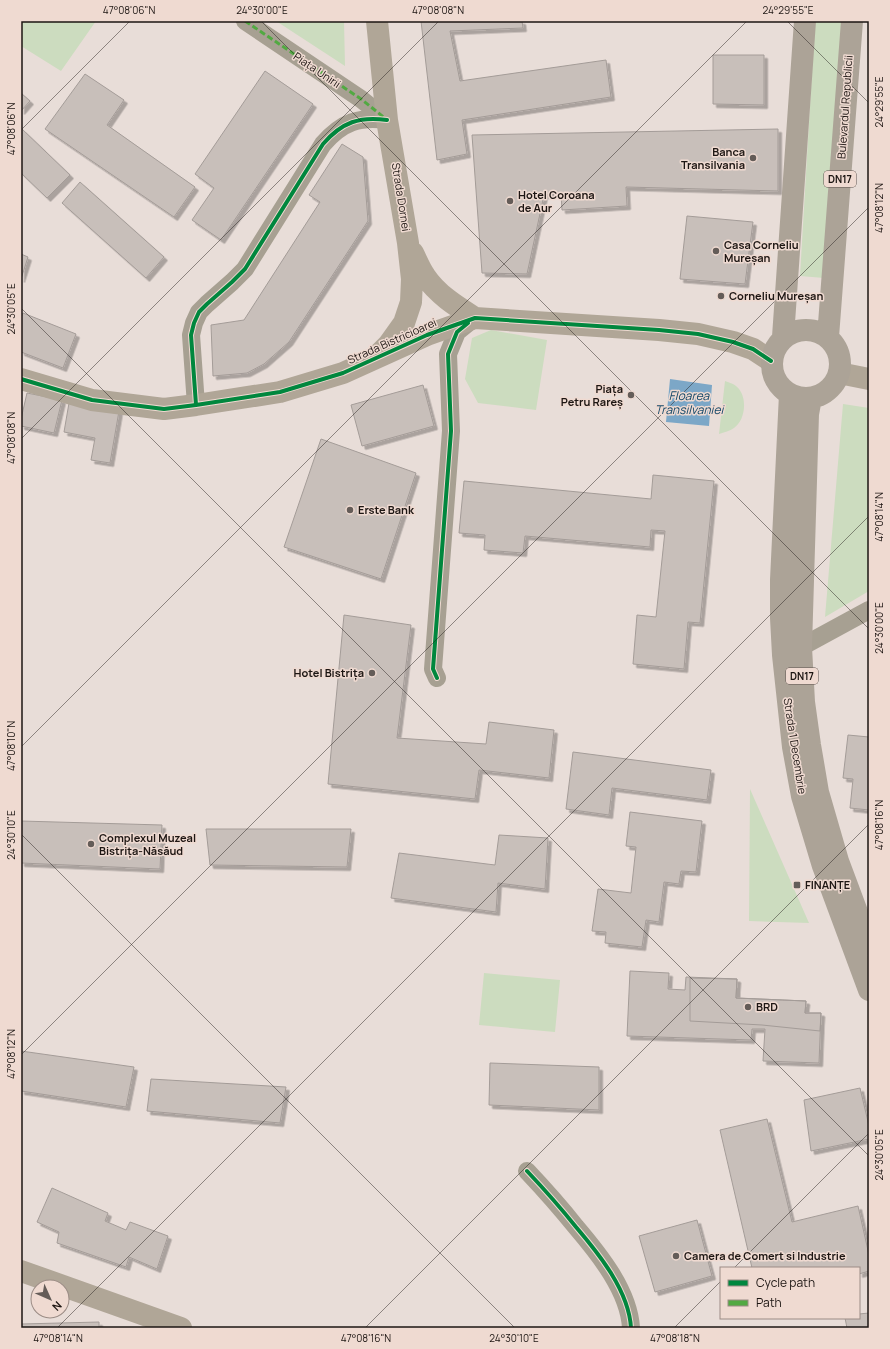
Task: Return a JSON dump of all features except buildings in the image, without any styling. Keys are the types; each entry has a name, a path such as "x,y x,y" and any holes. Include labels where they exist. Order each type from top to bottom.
{"main road":[{"path":"784,337 804,21"},
{"name":"Bulevardul Republicii","path":"828,337 852,21"},
{"path":"806,329 817,331 828,337 834,344 840,363 839,373 835,382 820,395 801,396 782,389 776,381 772,371 771,361 777,344 784,337 794,331 806,329"},
{"name":"Strada 1 Decembrie","path":"801,396 808,414 801,648 804,702 818,792 838,862 869,944"},
{"name":"Strada 1 Decembrie","path":"801,396 781,580 783,655 793,747 802,796 822,866 869,990"}],"street":[{"name":"Piața Unirii","path":"245,21 361,99 387,120"},
{"name":"Strada Dornei","path":"372,360 389,344 404,323 411,302 412,279 408,243 387,120 377,21"},
{"path":"196,405 191,335 199,312 245,269 323,144 330,136 347,124 360,120 374,118 387,120"},
{"path":"408,243 424,275 435,288 474,318 457,332 448,354 451,431 433,669 437,678"},
{"name":"Strada Bistricioarei","path":"21,379 92,400 164,409 196,405 280,392 343,373 427,335 474,318 659,330 698,334 733,342 753,349 771,361"},
{"path":"839,373 869,379"},
{"path":"801,648 869,610"},
{"path":"527,1171 552,1197 596,1250 616,1280 631,1317 631,1328"},
{"path":"21,1271 147,1322 181,1328"}],"green space":[{"path":"21,21 96,21 61,71 21,46"},
{"path":"276,21 344,21 345,66"},
{"path":"815,21 842,21 824,278 800,276"},
{"path":"491,330 547,340 536,410 478,403 465,379 472,338"},
{"path":"725,381 735,385 740,390 744,401 744,407 743,414 738,424 729,431 719,434"},
{"path":"843,404 869,408 869,591 825,617"},
{"path":"750,789 809,923 749,921"},
{"path":"484,973 560,980 555,1032 479,1025"}],"water":[{"name":"Floarea Transilvaniei","path":"670,379 712,385 709,426 666,422"}],"marked path":[{"path":"245,21 361,99 386,119"}],"cycle path":[{"path":"196,405 191,335 199,312 245,269 323,144 330,136 337,130 352,122 368,119 387,120"},
{"path":"21,379 92,400 164,409 196,405 280,392 343,373 427,335 475,318 698,334 733,342 753,349 771,361"},
{"path":"437,678 433,669 451,431 448,354 457,332 468,323"},
{"path":"527,1171 564,1212 603,1261 625,1300 631,1328"}],"place":[{"name":"Banca Transilvania","path":"753,158"},
{"name":"Hotel Coroana de Aur","path":"510,201"},
{"name":"Casa Corneliu Mureșan","path":"716,251"},
{"name":"Corneliu Mureșan","path":"721,296"},
{"name":"Piața Petru Rareș","path":"631,395"},
{"name":"Erste Bank","path":"350,510"},
{"name":"Hotel Bistrița","path":"372,673"},
{"name":"Complexul Muzeal Bistrița-Năsăud","path":"91,844"},
{"name":"FINANȚE","path":"797,885"},
{"name":"BRD","path":"748,1007"},
{"name":"Camera de Comert si Industrie","path":"676,1256"}]}
